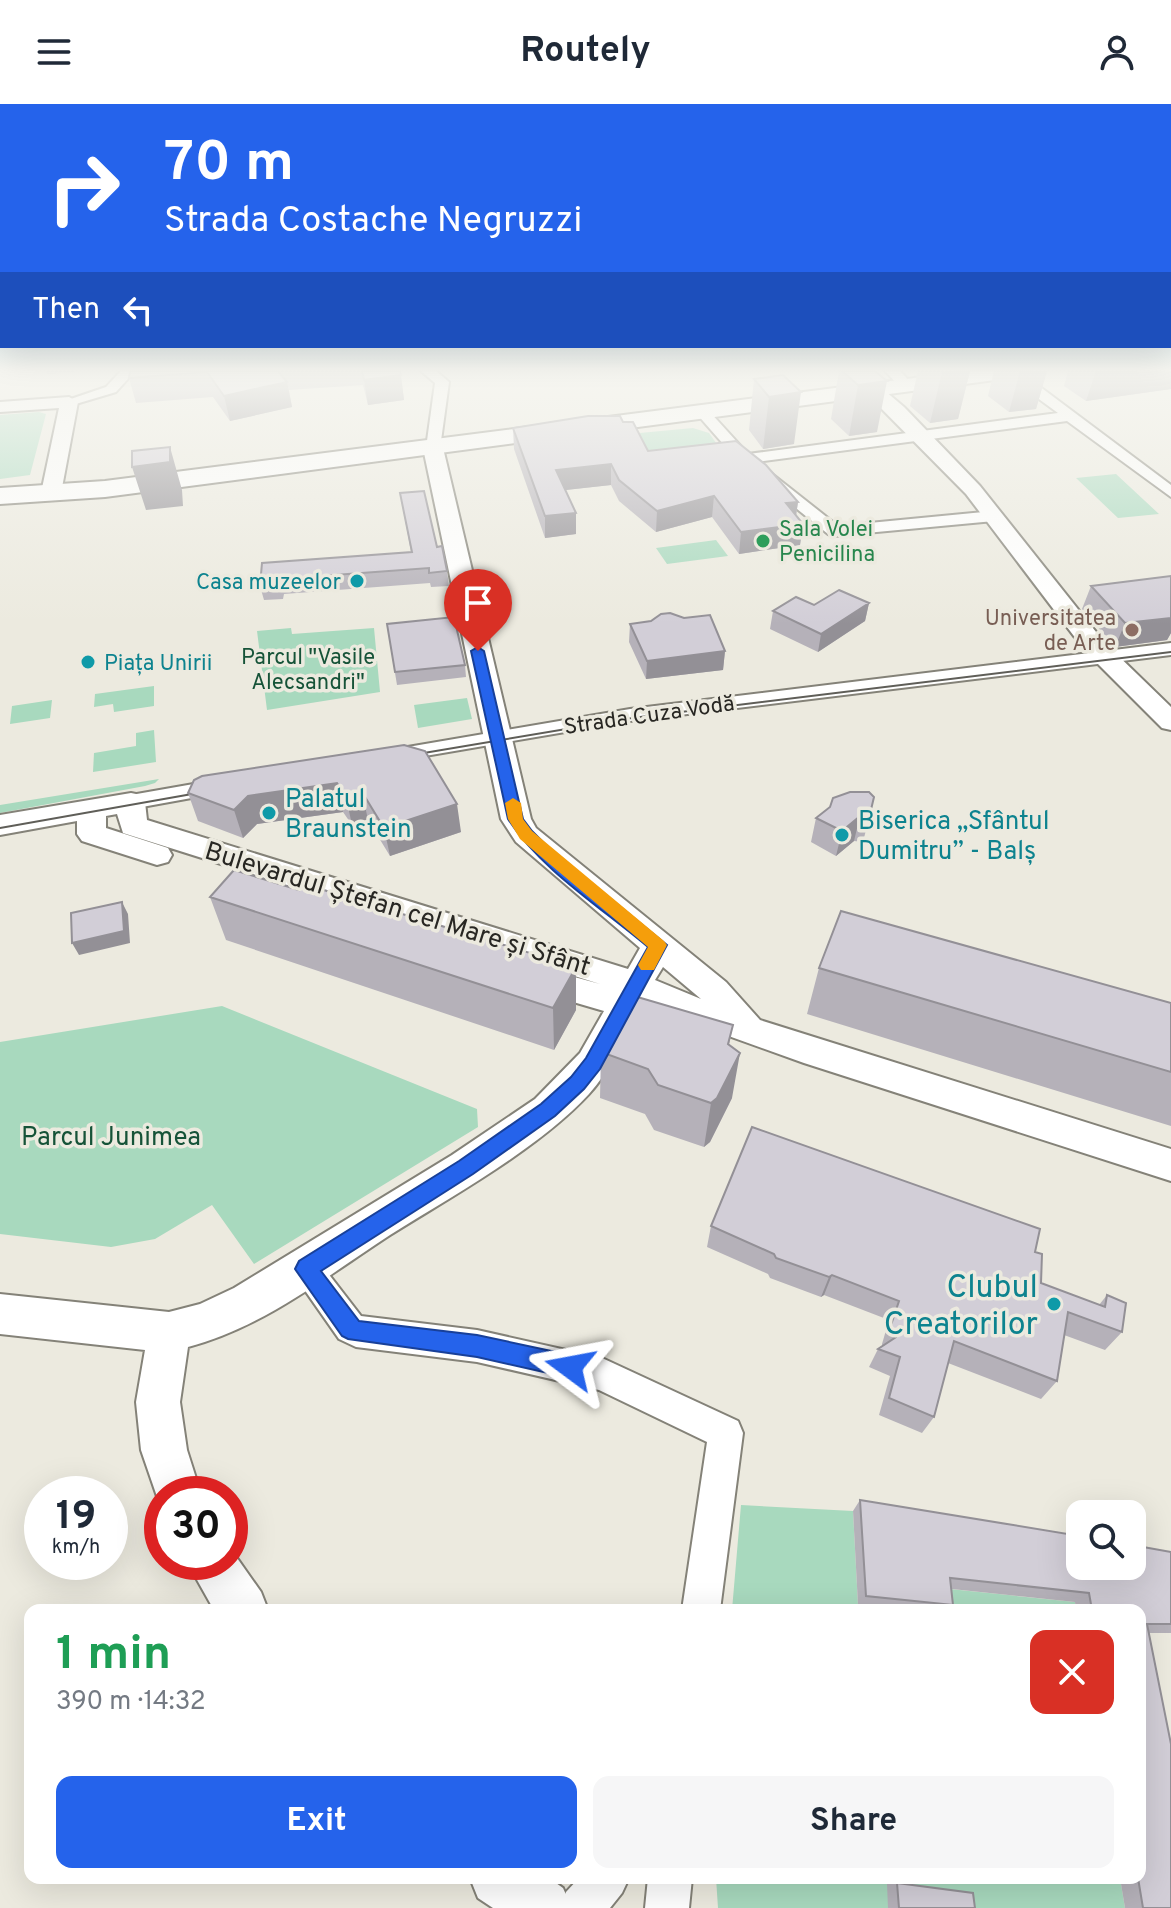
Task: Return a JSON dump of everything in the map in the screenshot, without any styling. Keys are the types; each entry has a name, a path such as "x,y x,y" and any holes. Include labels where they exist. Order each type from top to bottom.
{"main road":[{"path":"0,494 55,476 105,489 376,455"}],"street":[{"path":"55,476 59,455"},
{"path":"435,455 516,819 526,835 714,991 750,1030"},
{"path":"741,455 834,531 994,516"},
{"path":"744,459 771,455"},
{"path":"938,455 994,516 1054,598 1104,657 1170,718"},
{"path":"1122,455 1171,492"},
{"path":"1135,465 1171,468"},
{"name":"Strada Cuza Vodă","path":"375,759 630,715 1171,649"},
{"path":"0,825 238,783"},
{"name":"Bulevardul Ștefan cel Mare și Sfânt","path":"131,802 133,826 632,994 682,1006 1171,1165"},
{"name":"Bulevardul Ștefan cel Mare și Sfânt","path":"91,809 92,834 592,996 632,994"},
{"path":"0,1314 169,1332 204,1323 306,1269 466,1167 548,1110 593,1063 658,945"},
{"path":"306,1269 350,1328 356,1331 477,1346 602,1374 726,1433 702,1604"},
{"path":"169,1332 158,1402 164,1450 172,1476"},
{"path":"223,1580 239,1604"},
{"path":"507,1884 543,1908"},
{"path":"582,1908 602,1884"},
{"path":"667,1908 669,1884"}],"green space":[{"path":"0,455 35,455 30,475 0,479"},
{"path":"640,455 726,457 645,465"},
{"path":"1116,474 1159,514 1118,518 1076,478"},
{"path":"716,540 728,556 667,564 656,548"},
{"name":"Parcul \"Vasile Alecsandri\"","path":"291,628 292,634 374,628 380,692 267,710 257,631"},
{"path":"154,686 154,706 114,712 113,704 94,707 95,694"},
{"path":"467,698 472,719 418,728 414,705"},
{"path":"52,700 50,718 10,724 12,706"},
{"path":"154,730 156,762 93,772 94,753 136,746 136,733"},
{"path":"159,779 145,786 0,813 0,805"},
{"name":"Parcul Junimea","path":"222,1006 477,1109 478,1127 254,1264 212,1205 155,1239 111,1247 0,1234 0,1042"},
{"path":"741,1505 853,1511 858,1604 733,1604"},
{"path":"940,1588 1075,1604 941,1604"},
{"path":"716,1884 888,1884 888,1908 718,1908"},
{"path":"888,1884 1121,1884 1125,1908 962,1908"}],"building":[{"path":"132,455 170,455 170,462 132,467"},
{"path":"523,455 754,455 798,502 786,503 803,524 741,532 714,496 657,511 619,480 611,464 556,470 576,513 545,516"},
{"path":"424,491 437,547 442,546 447,571 429,573 429,568 280,579 280,584 260,586 262,563 412,552 400,493"},
{"path":"1171,576 1171,618 1125,623 1091,586"},
{"path":"839,590 869,603 821,634 773,611 796,597 814,605"},
{"path":"670,613 684,618 710,615 725,651 647,661 630,624 651,621 661,614"},
{"path":"454,617 465,665 395,672 387,624"},
{"path":"404,745 425,751 457,804 384,828 362,792 346,797 337,783 248,796 234,810 188,793 194,780 202,776"},
{"path":"850,792 869,792 874,797 869,818 860,816 842,831 816,818 830,807 833,798"},
{"path":"234,870 299,890 304,884 576,967 553,1008 210,897"},
{"path":"122,902 124,931 72,943 71,913"},
{"path":"841,911 1171,1003 1171,1072 819,968"},
{"path":"634,996 733,1025 728,1044 740,1053 717,1098 711,1103 658,1085 648,1069 601,1052"},
{"path":"752,1127 1040,1229 1035,1252 1042,1254 1041,1283 1105,1307 1107,1295 1126,1303 1122,1332 1068,1312 1057,1381 954,1341 934,1417 889,1398 900,1357 878,1349 896,1337 891,1325 899,1301 832,1275 829,1277 776,1258 774,1254 711,1226"},
{"path":"860,1500 1066,1534 1066,1580 1146,1580 1146,1548 1171,1552 1171,1624 1147,1624 1171,1744 1171,1908 1143,1908 1139,1884 1146,1884 1146,1604 1091,1604 1089,1593 950,1578 953,1604 866,1596"},
{"path":"897,1884 973,1893 975,1908 899,1908"}],"tram line":[{"path":"406,756 632,718 1171,652"},
{"path":"0,828 209,791"}],"slow traffic":[{"path":"513,803 516,819 526,835 658,945 647,965"}],"place":[{"name":"Sala Volei Penicilina","path":"763,541"},
{"name":"Casa muzeelor","path":"357,581"},
{"name":"Universitatea de Arte","path":"1132,630"},
{"name":"Piața Unirii","path":"88,662"},
{"name":"Palatul Braunstein","path":"269,813"},
{"name":"Biserica „Sfântul Dumitru” - Balș","path":"842,835"},
{"name":"Clubul Creatorilor","path":"1054,1304"}],"route":[{"path":"478,651 516,819 526,835 546,853 658,945 593,1063 548,1110 466,1167 306,1269 350,1328 356,1331 477,1346 570,1367"}]}
